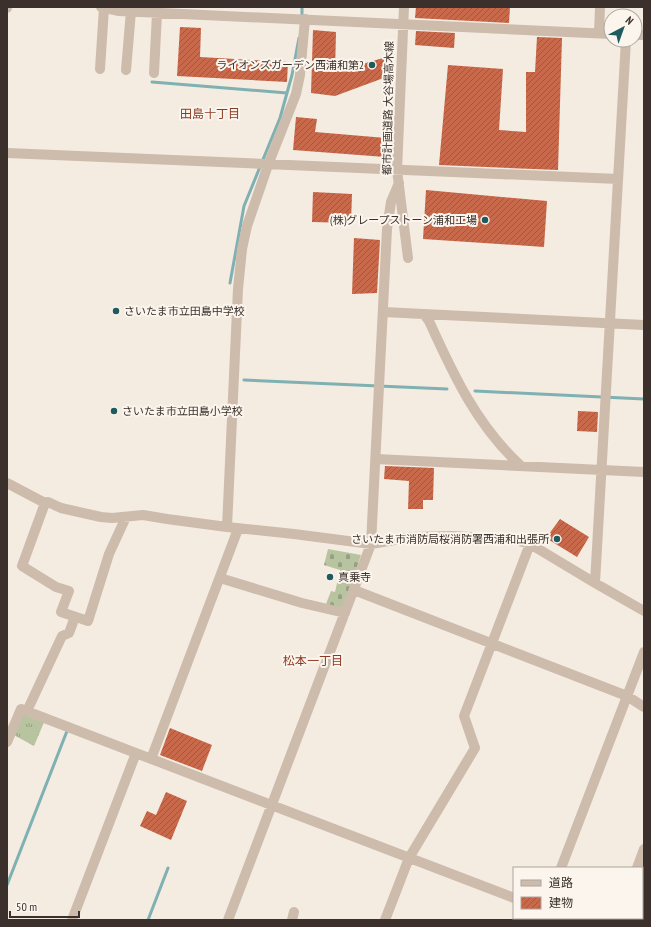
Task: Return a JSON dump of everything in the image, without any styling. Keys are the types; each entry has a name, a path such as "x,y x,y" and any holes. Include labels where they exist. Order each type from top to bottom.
{"street":[{"path":"100,69 102,7 131,12 157,13 222,11 305,19 403,25 603,33"},
{"name":"都市計画道路 大谷場高木線","path":"404,7 398,170 408,258"},
{"path":"599,33 600,7"},
{"path":"126,70 131,12"},
{"path":"154,73 157,13"},
{"path":"227,527 238,289 242,249 247,226 267,165 296,94 300,75 305,19"},
{"path":"595,583 626,48"},
{"path":"7,153 618,179"},
{"path":"228,920 371,544 387,229 391,202 399,183"},
{"path":"383,312 644,325"},
{"path":"424,314 429,321 465,395 495,439 521,466"},
{"path":"376,459 644,472"},
{"path":"7,483 45,503 48,502 61,508 101,517 143,514 227,527 371,544 412,537 452,536 512,539 530,544 644,611"},
{"path":"45,503 22,566 56,587 69,591 61,612 88,621 109,554 126,516"},
{"path":"151,759 238,528"},
{"path":"385,920 409,858 475,748 464,716 530,544"},
{"path":"220,578 302,603 345,613"},
{"path":"354,590 627,696 644,707"},
{"path":"27,711 62,636 69,633 75,617"},
{"path":"561,867 644,652"},
{"path":"7,742 21,709 513,898"},
{"path":"72,920 136,753"},
{"path":"637,867 644,849"},
{"path":"564,919 570,920"}],"green space":[{"path":"328,549 361,555 344,605 341,609 326,604 331,591 335,592 340,570 324,565"},
{"path":"22,711 45,720 34,746 12,734"}],"building":[{"path":"416,7 510,7 509,23 415,18"},
{"path":"180,27 201,28 200,57 288,62 287,82 177,76"},
{"name":"ライオンズガーデン西浦和第2","path":"313,30 336,32 335,72 383,58 389,76 335,96 311,93"},
{"path":"416,31 455,33 454,48 415,45"},
{"path":"537,37 562,38 558,170 439,165 448,65 503,69 499,130 526,132 526,72 535,72"},
{"path":"296,117 317,119 315,132 386,138 385,157 293,150"},
{"name":"(株)グレープストーン浦和工場","path":"426,190 547,201 544,247 423,239"},
{"path":"313,192 352,194 351,223 312,222"},
{"path":"354,238 380,240 377,293 352,294"},
{"path":"578,411 598,412 597,432 577,431"},
{"path":"385,466 434,468 433,500 423,500 423,509 408,509 409,481 384,479"},
{"path":"560,519 589,537 577,557 546,538"},
{"path":"170,728 212,745 202,771 160,755"},
{"path":"166,792 187,801 171,840 140,826 147,811 156,815"}],"waterway":[{"path":"302,7 302,18"},
{"path":"230,283 244,206 280,118 292,75 299,38"},
{"path":"152,82 287,93"},
{"path":"244,380 447,389"},
{"path":"475,391 644,399"},
{"path":"7,885 67,731"},
{"path":"148,920 168,868"}],"place":[{"name":"ライオンズガーデン西浦和第2","path":"372,65"},
{"name":"(株)グレープストーン浦和工場","path":"485,220"},
{"name":"さいたま市立田島中学校","path":"116,311"},
{"name":"さいたま市立田島小学校","path":"114,411"},
{"name":"さいたま市消防局桜消防署西浦和出張所","path":"557,539"},
{"name":"真乗寺","path":"330,577"}],"district":[{"name":"田島十丁目","path":"210,114"},
{"name":"松本一丁目","path":"313,661"}]}
